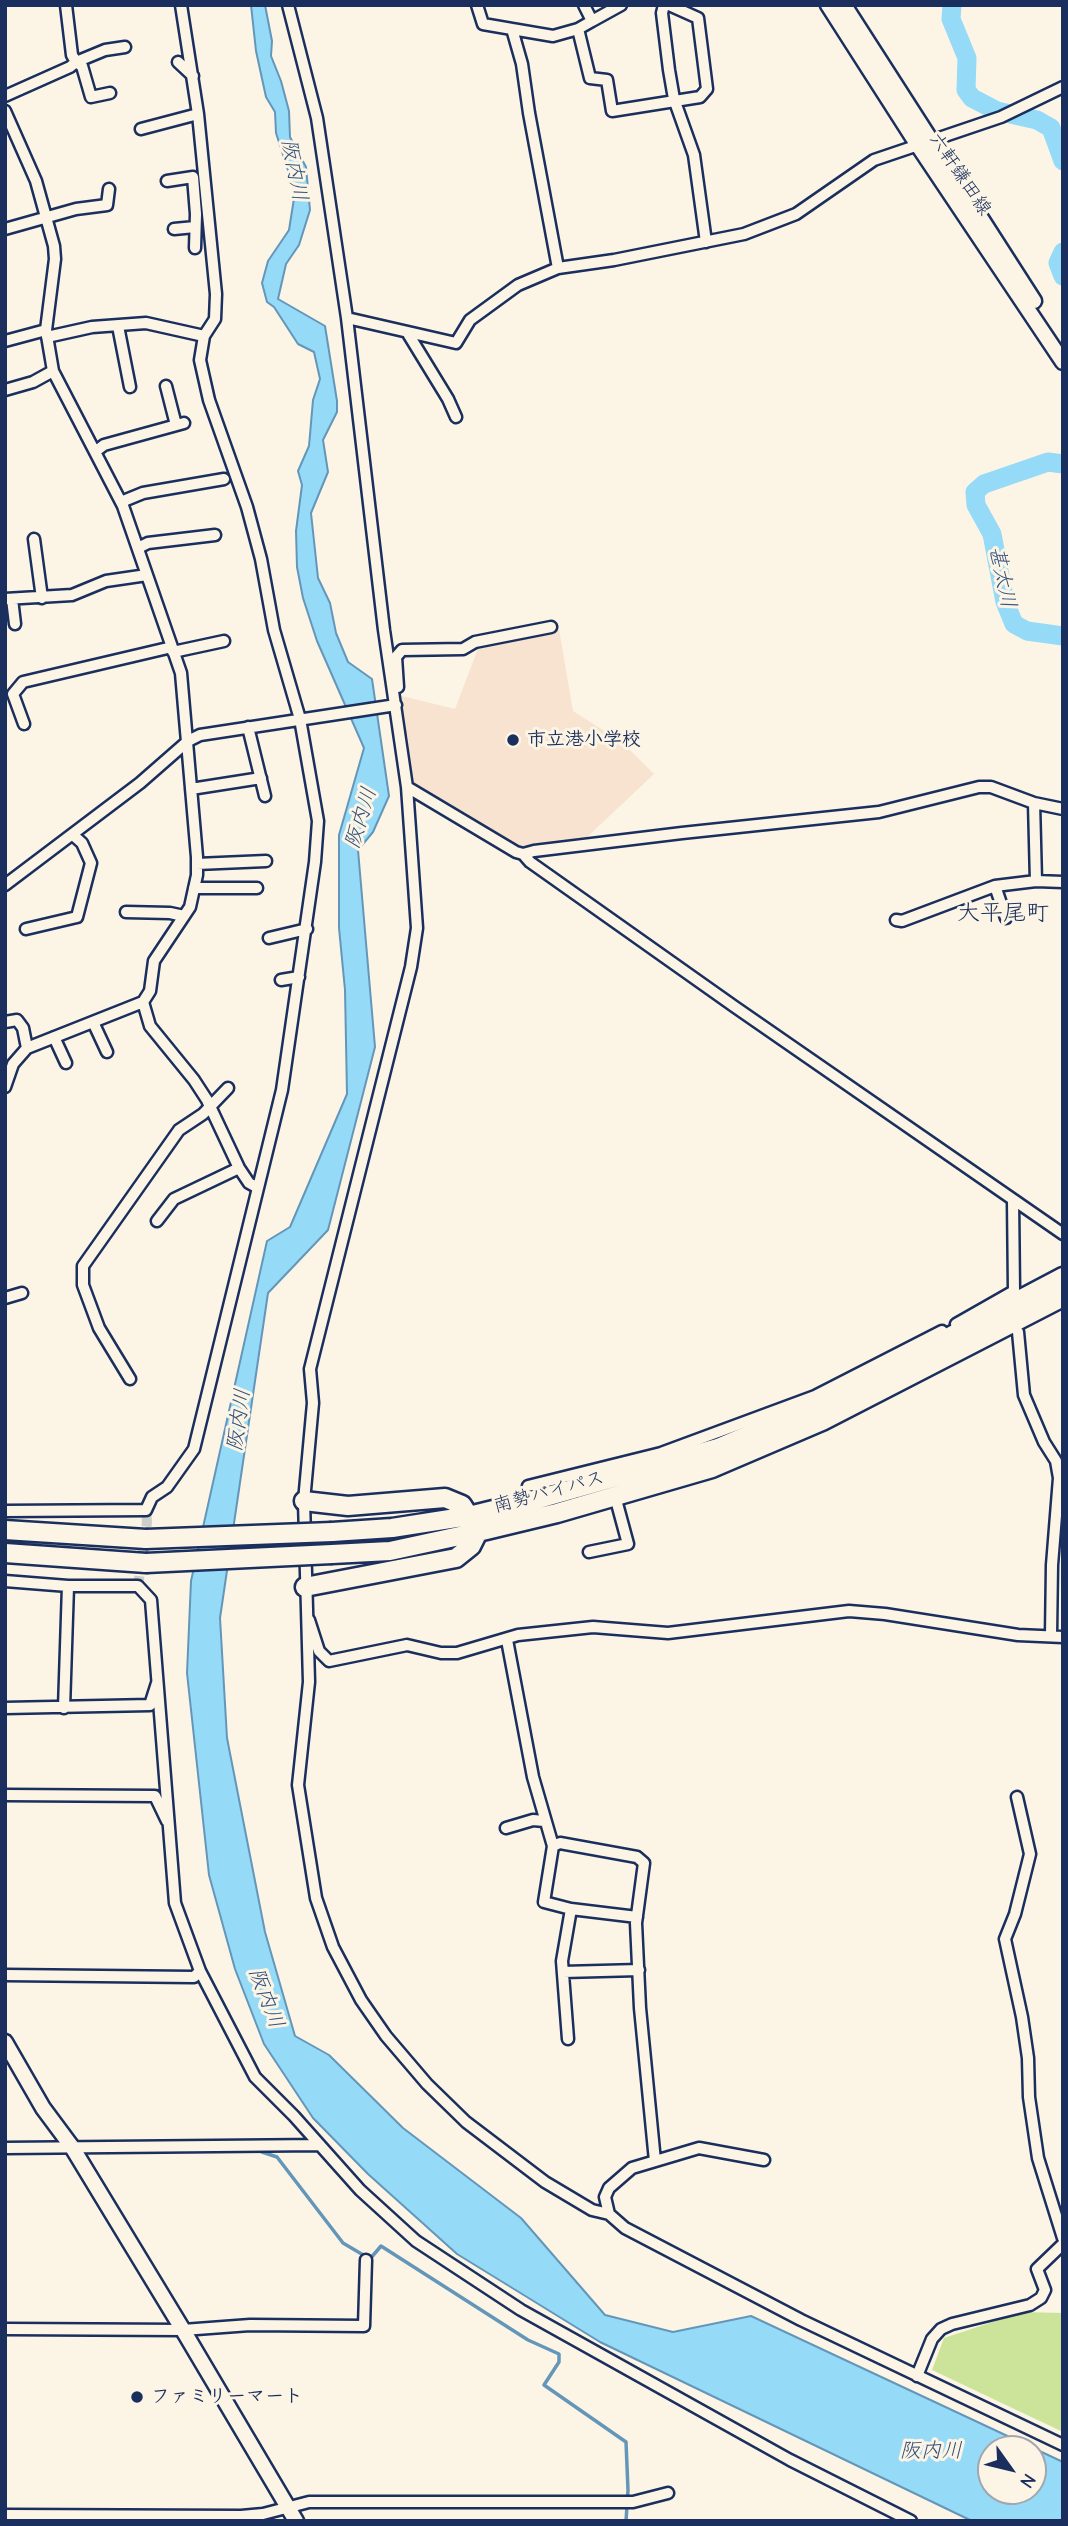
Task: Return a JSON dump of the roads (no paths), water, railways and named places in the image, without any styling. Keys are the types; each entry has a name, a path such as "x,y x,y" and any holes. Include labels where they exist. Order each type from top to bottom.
{"highway":[{"name":"南勢バイパス","path":"5,1530 146,1539 392,1528 469,1516 718,1448 826,1402 1063,1278"},
{"name":"南勢バイパス","path":"5,1553 146,1563 390,1551 478,1532 712,1468 822,1421 1063,1297"},
{"path":"304,1502 348,1506 445,1498 462,1505 469,1516"},
{"path":"305,1587 456,1558 471,1546 478,1532"}],"main road":[{"name":"六軒鎌田線","path":"828,5 1063,346"},
{"name":"六軒鎌田線","path":"844,5 923,142 1063,362"},
{"path":"5,2042 43,2108 72,2147 296,2521"}],"street":[{"path":"66,5 72,55 82,66 91,97 110,93"},
{"path":"181,5 198,114 202,214 195,227 195,248"},
{"path":"288,5 317,118 347,318 380,602 394,691 392,705 407,786 417,928 411,967 310,1370 313,1403 304,1502 309,1682 298,1784 316,1898 333,1947 361,2000 386,2036 427,2084 466,2122 545,2182 592,2210 609,2214 625,2228 801,2320 1063,2445"},
{"path":"477,5 483,24 553,36 578,29 621,5"},
{"path":"584,5 592,20"},
{"path":"578,29 590,78 607,80 612,110 674,99 699,97 707,89 698,18 667,5 662,13 674,99 694,155 706,242"},
{"path":"512,29 522,64 528,113 558,268"},
{"path":"5,96 105,50 125,47"},
{"path":"178,62 193,76"},
{"path":"347,318 456,343 470,320 518,285 558,268 614,260 744,234 796,214 874,160 1001,117 1063,87"},
{"path":"5,111 36,181 48,216 55,259 46,334 53,371 121,502 181,673 197,864 190,907 154,961 150,991 143,1002 27,1048 9,1063 5,1087"},
{"path":"141,129 198,114"},
{"path":"5,1511 146,1510 152,1497 167,1487 194,1449 282,1090 307,929 318,821 303,719 274,630 261,559 250,520 204,383 200,360 204,336 215,319 216,294 202,214 192,177 167,181"},
{"path":"5,229 76,209 107,205 109,189"},
{"path":"174,229 195,227"},
{"path":"5,341 92,327 146,323 204,336"},
{"path":"118,326 130,387"},
{"path":"407,332 456,417"},
{"path":"5,390 33,382 53,371"},
{"path":"96,451 104,445 180,424 166,386"},
{"path":"121,502 143,493 224,480"},
{"path":"138,548 148,543 215,535"},
{"path":"34,540 41,598"},
{"path":"15,624 8,599 72,595 106,581 147,575"},
{"path":"394,691 399,686 396,657 402,650 463,649 475,642 551,627"},
{"path":"24,724 13,694 23,682 223,641"},
{"path":"5,686 19,687"},
{"path":"5,885 140,783 188,741 200,735 392,705"},
{"path":"248,727 265,796"},
{"path":"191,789 261,778"},
{"path":"407,786 523,854 682,833 879,812 979,787 1007,792 1034,803 1063,809"},
{"path":"1034,803 1036,881"},
{"path":"26,929 77,917 91,863 82,843 73,835"},
{"path":"523,854 530,862 735,1007 1063,1234"},
{"path":"197,864 266,861"},
{"path":"896,920 902,921 995,886 1036,881 1062,885"},
{"path":"995,886 1006,918"},
{"path":"194,888 257,888"},
{"path":"126,912 184,916"},
{"path":"269,938 307,929"},
{"path":"281,980 299,976"},
{"path":"143,1002 150,1026 194,1080 239,1168 249,1182 258,1188"},
{"path":"5,1022 17,1020 23,1028 27,1048"},
{"path":"93,1022 107,1052"},
{"path":"54,1037 66,1063"},
{"path":"130,1380 99,1328 83,1284 83,1266 180,1130 203,1114 228,1087"},
{"path":"157,1221 174,1199 239,1168"},
{"path":"528,1486 661,1453 815,1396 1014,1291 1013,1200"},
{"path":"5,1298 22,1293"},
{"path":"1018,1332 1024,1395 1044,1442 1056,1461 1059,1478 1052,1565 1051,1635"},
{"path":"589,1552 628,1544 615,1496"},
{"path":"5,1581 68,1586 138,1586 151,1600 175,1903 200,1971 255,2077 360,2190 416,2241 521,2311 790,2460 911,2521"},
{"path":"64,1708 68,1586"},
{"path":"307,1617 314,1629 319,1651 330,1661 407,1645 441,1653 457,1653 518,1635 593,1627 668,1633 849,1611 1018,1635 1063,1637"},
{"path":"507,1640 544,1821 553,1846 544,1902 571,1909 637,1917"},
{"path":"5,1708 150,1705 159,1679"},
{"path":"5,1795 155,1796 170,1828"},
{"path":"1017,1797 1030,1854 1015,1914 1005,1939 1023,2017 1029,2097 1038,2158 1063,2238"},
{"path":"506,1829 533,1820 544,1821"},
{"path":"553,1846 560,1843 637,1857 644,1863 637,1917 640,2008 655,2161"},
{"path":"568,2039 562,1961 571,1909"},
{"path":"563,1972 639,1970"},
{"path":"5,1975 194,1977 200,1971"},
{"path":"5,2148 320,2145"},
{"path":"609,2214 606,2197 609,2188 632,2168 699,2148 765,2160"},
{"path":"917,2376 932,2339 941,2329 1030,2305 1041,2298 1045,2290 1037,2269 1063,2244"},
{"path":"5,2329 183,2330 250,2325 364,2326 366,2260"},
{"path":"5,2515 241,2518 309,2502 633,2502 668,2493"}],"water":[{"name":"阪内川","path":"251,5 265,5 272,41 271,56 289,111 290,137 306,167 310,210 299,245 286,264 278,299 325,326 337,401 337,412 323,440 328,472 311,513 318,578 330,603 336,633 348,662 372,679 389,796 373,832 358,850 375,1047 328,1230 268,1293 220,1618 227,1738 265,1932 295,2036 329,2055 403,2128 521,2218 605,2315 673,2332 751,2316 1005,2435 977,2435 977,2505 1047,2505 1047,2455 1063,2462 1063,2521 972,2521 600,2342 457,2254 368,2174 313,2118 264,2044 235,1969 209,1875 187,1673 191,1581 267,1241 290,1227 347,1094 345,990 339,928 339,835 364,748 317,641 303,598 297,567 296,531 302,485 298,471 309,446 313,400 320,379 314,352 298,344 274,307 267,302 262,283 268,261 289,230 295,192 276,133 275,112 266,97 256,51"}],"waterway":[{"name":"甚太川","path":"952,5 951,19 967,58 966,90 972,98 997,111 1037,120 1051,128 1063,161"},
{"name":"甚太川","path":"1063,252 1058,263 1063,276"},
{"name":"甚太川","path":"1063,464 1048,462 984,484 975,492 976,505 992,534 1005,602 1014,624 1027,631 1063,636"},
{"path":"262,2152 277,2157 343,2243 370,2259 381,2246 528,2340 559,2354 559,2362 544,2385 626,2442 626,2521"}],"tunnel":[{"path":"138,1586 147,1522 146,1510"}],"place":[{"name":"市立港小学校","path":"513,740"},
{"name":"ファミリーマート","path":"137,2397"}],"district":[{"name":"大平尾町","path":"1003,913"}]}
